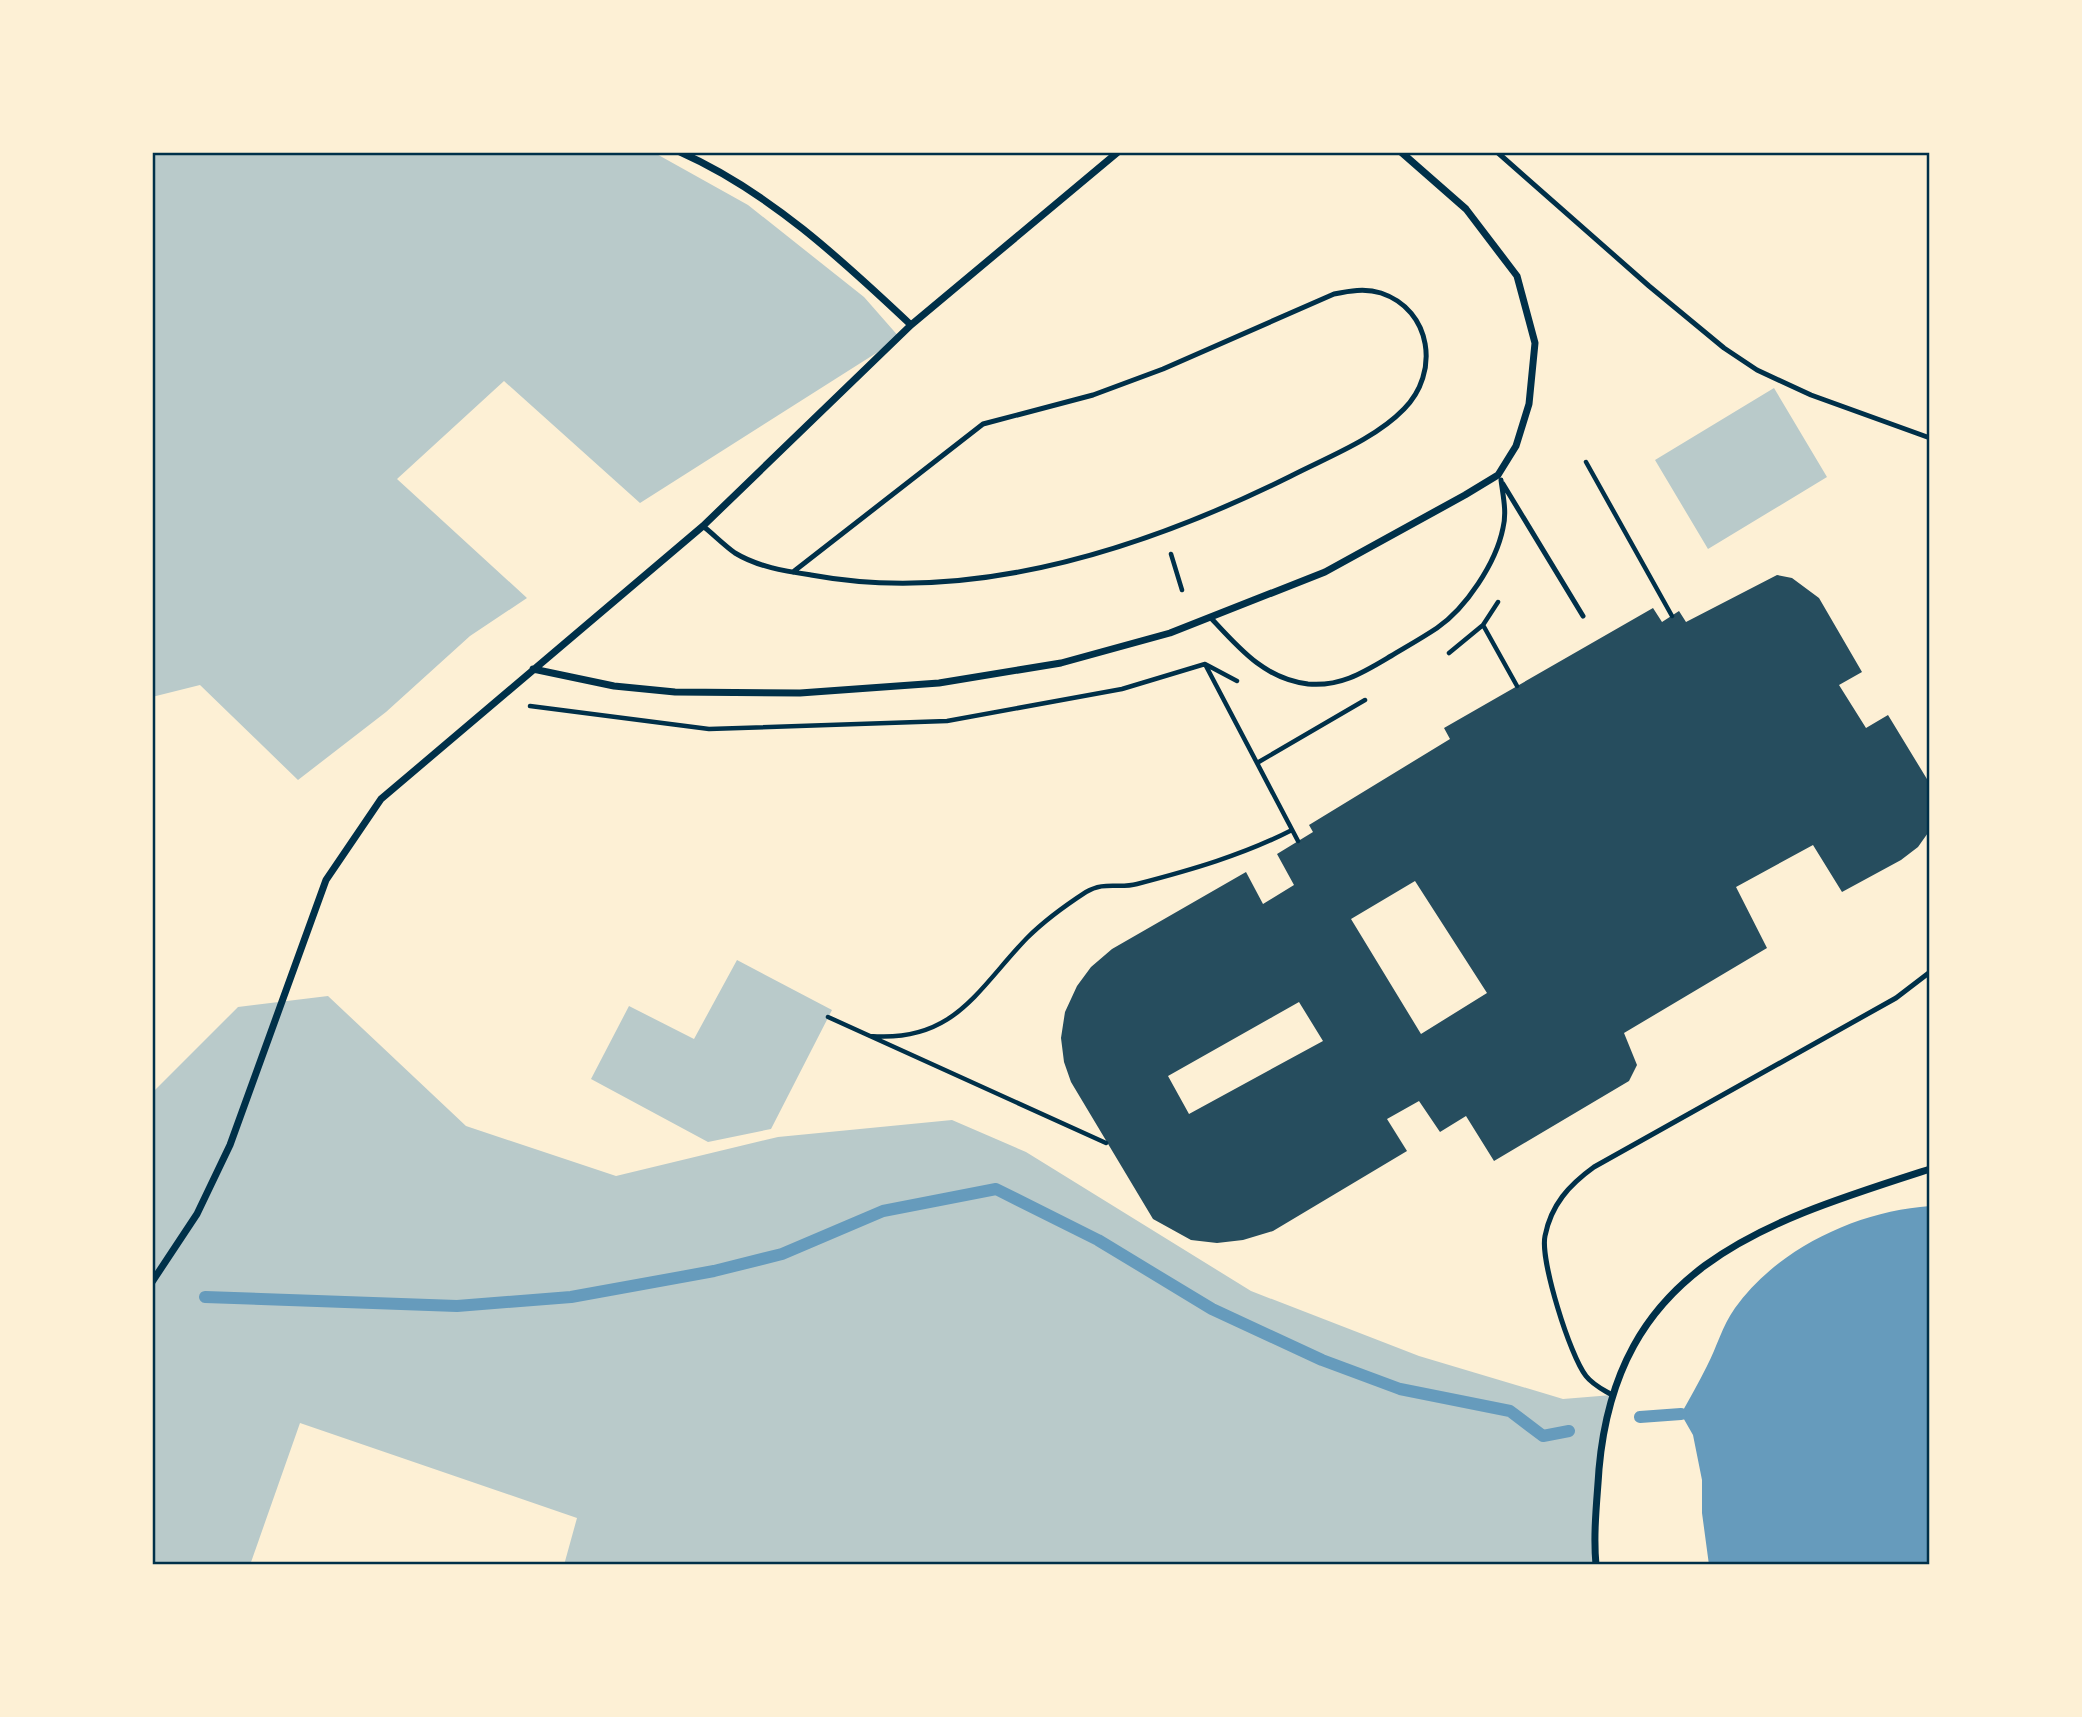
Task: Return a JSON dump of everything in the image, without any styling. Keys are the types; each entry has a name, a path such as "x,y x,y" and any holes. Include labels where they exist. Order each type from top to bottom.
{"street":[{"path":"680,152 750,191 816,240 911,325"},
{"path":"152,1282 197,1214 230,1144 309,923 333,868 381,799 703,526 911,325 1118,152"},
{"path":"533,668 614,685 675,692 800,693 939,683 1061,663 1170,633 1325,572 1499,478 1516,446 1531,392 1535,344 1517,276 1466,209 1401,152"},
{"path":"1596,1565 1595,1518 1603,1432 1612,1395 1631,1350 1653,1314 1679,1285 1709,1260 1786,1218 1930,1169"}],"lane":[{"path":"1497,152 1649,286 1724,348 1756,370 1811,395 1930,438"},
{"path":"703,526 734,552 775,569 839,581 897,583 958,580 1022,571 1080,557 1164,530 1240,501 1392,420 1415,396 1426,372 1427,350 1417,321 1401,303 1382,293 1362,290 1334,294 1151,373 1066,403 983,425 793,572"},
{"path":"1499,478 1583,615"},
{"path":"1210,617 1252,662 1278,677 1306,684 1329,685 1352,679 1438,627 1458,608 1485,569 1503,529 1505,509 1499,478"},
{"path":"1612,1395 1595,1385 1580,1367 1543,1256 1549,1222 1564,1193 1594,1167 1896,998 1930,972"}],"path":[{"path":"1586,463 1672,616"},
{"path":"1164,530 1182,590"},
{"path":"1483,625 1517,685"},
{"path":"1205,664 1298,841"},
{"path":"870,1036 907,1035 959,1014 1029,936 1095,887 1135,885 1237,855 1292,830"},
{"path":"828,1017 1106,1143"}],"shaded area":[{"path":"152,152 653,152 748,205 864,297 900,338 640,503 504,381 397,479 527,598 470,636 386,712 298,780 200,685 152,697"},
{"path":"1774,388 1827,477 1708,549 1655,460"},
{"path":"737,960 832,1010 771,1129 708,1142 591,1079 629,1006 694,1039"},
{"path":"328,996 466,1126 616,1176 778,1137 952,1120 1026,1152 1251,1291 1419,1356 1563,1399 1612,1395 1603,1432 1596,1565 564,1565 577,1518 300,1423 250,1565 152,1565 152,1093 238,1007"}],"water":[{"path":"1930,1206 1930,1565 1709,1565 1702,1513 1702,1480 1693,1435 1681,1414 1730,1315 1773,1267 1822,1236 1875,1216"}],"building":[{"path":"1777,575 1792,578 1819,598 1862,672 1839,685 1866,728 1888,715 1930,784 1930,830 1918,847 1901,860 1842,892 1813,845 1736,887 1767,948 1624,1033 1637,1065 1629,1081 1494,1161 1466,1116 1440,1132 1419,1101 1387,1119 1407,1151 1273,1231 1243,1240 1217,1243 1191,1240 1153,1219 1071,1082 1064,1062 1061,1038 1065,1012 1077,986 1091,967 1112,949 1246,872 1263,904 1294,885 1277,854 1313,832 1309,825 1450,739 1444,728 1653,608 1662,622 1679,611 1686,622","holes":["1415,881 1487,993 1421,1034 1351,919","1299,1002 1323,1041 1189,1114 1168,1076"]}],"waterway":[{"path":"205,1297 457,1306 571,1297 714,1271 782,1254 883,1211 996,1189 1098,1240 1212,1309 1322,1360 1400,1389 1510,1411 1543,1436 1569,1431"},
{"path":"1640,1417 1681,1414"}]}
